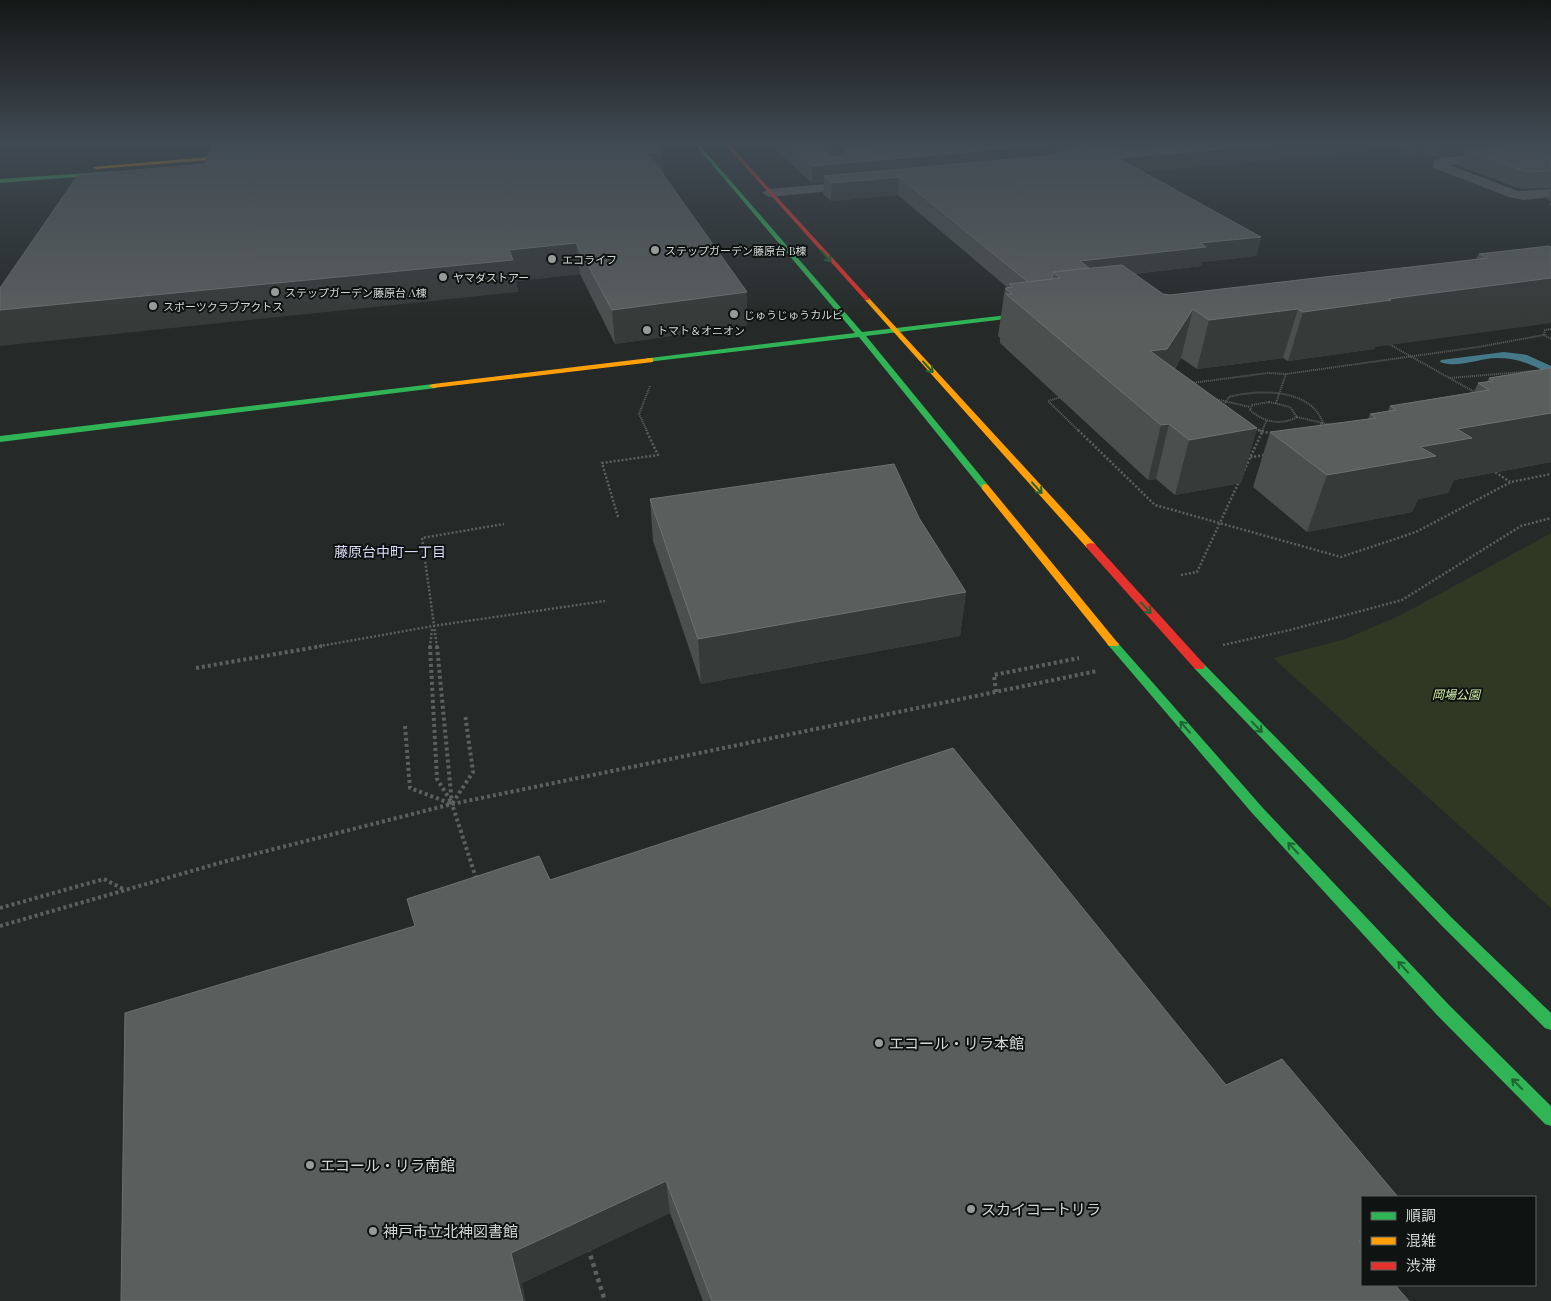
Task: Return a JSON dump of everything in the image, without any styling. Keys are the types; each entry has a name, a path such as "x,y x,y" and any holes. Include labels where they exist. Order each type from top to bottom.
{"street":[{"path":"747,202 861,334 1091,618 1257,810 1443,1010 1551,1118"},
{"path":"777,202 896,330 1218,687 1448,922 1551,1022"},
{"path":"0,439 1049,312"}],"path":[{"path":"1544,335 1544,330 1551,329"},
{"path":"1192,383 1268,373 1286,374 1478,347 1544,335 1551,339"},
{"path":"1387,342 1484,397"},
{"path":"1450,378 1536,371"},
{"path":"1276,402 1286,374"},
{"path":"618,517 602,463 658,455 639,414 650,384"},
{"path":"1238,392 1279,393 1294,397 1317,409 1322,416 1323,423 1308,433 1279,434 1262,432 1235,421 1226,414 1223,407 1224,401 1238,392"},
{"path":"1064,396 1048,401 1155,505 1341,557 1416,532 1511,482 1551,474"},
{"path":"1206,397 1250,407 1262,402 1276,402 1294,410 1297,417"},
{"path":"1250,407 1252,413 1267,420 1282,422 1297,417 1332,425"},
{"path":"1181,575 1197,572 1252,457 1267,420"},
{"path":"1245,451 1252,457 1271,454"},
{"path":"1487,467 1511,482"},
{"path":"1290,630 1402,600 1521,526 1551,518"},
{"path":"452,804 439,654 433,626 422,538 504,524"},
{"path":"196,668 433,626 605,600"},
{"path":"433,626 429,655 438,780 452,804 478,884"},
{"path":"996,692 994,675 1079,658"},
{"path":"0,926 223,862 452,804 1004,691"},
{"path":"452,804 473,772 465,714"},
{"path":"405,726 410,788 452,804"},
{"path":"0,908 104,879 126,890"},
{"path":"588,1246 605,1301"}],"green space":[{"name":"岡場公園","path":"1551,533 1551,908 1273,658 1345,639 1401,615"}],"water":[{"path":"1504,352 1527,355 1551,366 1551,387 1548,373 1517,360 1490,358 1461,364 1440,362 1441,360"}],"building":[{"path":"60,202 683,202 747,292 612,310 576,243 509,250 513,260 0,310 0,288"},
{"path":"929,202 1197,202 1261,237 1200,243 1206,247 1080,261 1089,268 1053,272 1052,279 1028,282"},
{"path":"1551,247 1551,278 1303,312 1298,309 1209,320 1193,309 1167,349 1150,351 1257,428 1189,440 1169,424 1161,425 1006,294 1012,294 1005,288 1013,287 1009,284 1060,278 1053,272 1122,265 1163,294 1170,295 1488,258 1479,254"},
{"path":"1551,368 1551,413 1457,429 1472,438 1420,447 1436,456 1327,475 1270,432 1376,418 1370,414 1396,410 1390,406 1489,390 1478,383 1493,381 1489,378"},
{"path":"894,464 919,518 966,592 698,639 650,499"},
{"path":"953,748 1226,1085 1282,1059 1397,1196 1361,1196 1361,1240 1359,1241 1361,1244 1361,1286 1396,1286 1409,1301 712,1301 666,1181 511,1253 523,1301 121,1301 125,1013 415,926 407,899 539,856 550,880"}],"traffic: fast":[{"path":"746,202 861,335 985,487"},
{"path":"650,360 1038,313"},
{"path":"0,439 433,386"},
{"path":"1113,644 1257,810 1443,1010 1551,1118"},
{"path":"1199,666 1447,922 1551,1023"}],"traffic: slow":[{"path":"867,299 1091,546"},
{"path":"433,386 650,360"},
{"path":"985,487 1113,644"}],"traffic: jam":[{"path":"779,202 867,299"},
{"path":"1091,546 1199,666"}],"place":[{"name":"ステップガーデン藤原台 B棟","path":"655,250"},
{"name":"エコライフ","path":"552,259"},
{"name":"ヤマダストアー","path":"443,277"},
{"name":"ステップガーデン藤原台 A棟","path":"275,292"},
{"name":"スポーツクラブアクトス","path":"153,306"},
{"name":"じゅうじゅうカルビ","path":"734,314"},
{"name":"トマト＆オニオン","path":"647,330"},
{"name":"エコール・リラ本館","path":"879,1043"},
{"name":"エコール・リラ南館","path":"310,1165"},
{"name":"スカイコートリラ","path":"971,1209"},
{"name":"神戸市立北神図書館","path":"373,1231"}],"district":[{"name":"藤原台中町一丁目","path":"390,551"}]}
